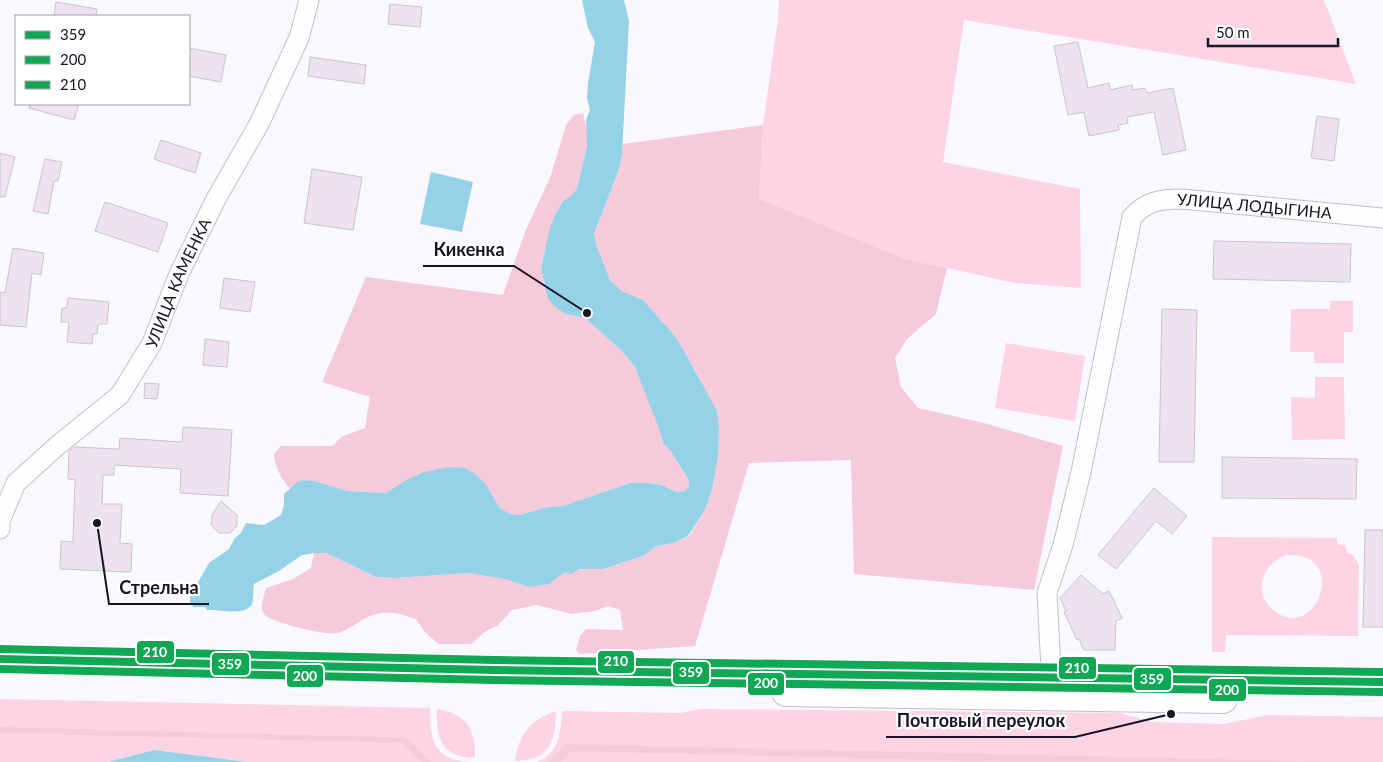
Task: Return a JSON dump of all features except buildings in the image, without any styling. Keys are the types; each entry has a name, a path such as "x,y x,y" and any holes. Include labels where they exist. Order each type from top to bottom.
{"main road":[{"path":"0,659 495,670 1052,686 1383,701"},
{"path":"0,678 1052,686 1383,682"}],"street":[{"name":"УЛИЦА КАМЕНКА","path":"0,528 0,521 16,483 57,446 120,395 152,343 179,274 216,199 259,124 295,46 309,0"},
{"name":"УЛИЦА ЛОДЫГИНА","path":"1052,686 1047,593 1062,545 1080,472 1132,217 1142,206 1158,199 1182,199 1383,218"}],"shaded area":[{"path":"779,0 1324,0 1356,84 964,20 943,162 1080,189 1081,288 1015,283 902,258 851,312 759,199 763,125"},
{"path":"583,113 587,130 587,146 577,188 572,195 563,201 555,215 543,257 541,268 548,299 566,314 585,318 622,351 635,367 661,431 663,443 670,450 689,480 689,486 685,491 676,492 662,485 630,483 563,506 547,507 518,515 511,514 500,508 485,483 474,473 406,480 386,493 347,491 303,480 289,488 278,472 274,454 281,446 333,446 341,437 365,428 370,397 322,382 366,277 503,295 525,232 551,175 566,125 574,115"},
{"path":"763,125 759,199 902,258 947,268 936,314 907,339 895,358 901,387 918,408 984,423 1063,446 1034,590 854,574 851,460 749,463 695,646 579,654 576,650 580,636 586,629 623,630 620,610 608,606 595,611 572,614 537,605 512,610 497,626 486,631 471,644 438,644 424,631 416,619 395,613 369,616 337,633 311,630 287,624 276,621 264,614 262,605 266,588 293,579 311,568 314,553 326,553 376,577 395,578 469,573 504,579 529,587 555,580 559,575 566,572 592,568 604,569 645,555 656,546 674,543 689,536 705,510 712,490 718,457 719,431 701,381 675,336 643,300 622,291 610,280 594,234 619,169 623,144"},
{"path":"1330,301 1353,301 1353,332 1344,332 1344,363 1314,363 1314,352 1290,352 1291,309 1330,309"},
{"path":"1006,343 1085,356 1075,421 995,408"},
{"path":"1315,377 1344,377 1345,439 1292,440 1291,397 1315,398"},
{"path":"1212,537 1337,538 1337,544 1345,545 1347,552 1353,555 1359,565 1358,636 1226,635 1225,652 1212,652","holes":["1287,555 1307,558 1318,567 1322,580 1320,595 1313,608 1302,616 1288,617 1272,609 1266,602 1263,594 1263,578 1272,564"]},
{"path":"0,699 430,708 431,730 437,747 449,758 471,762 248,762 154,750 108,762 0,762"},
{"path":"437,709 455,715 467,724 474,738 475,758 455,754 443,744 438,729"},
{"path":"701,709 1120,713 1153,722 1224,724 1268,715 1383,717 1383,762 537,762 554,748 561,726 562,711 680,713"},
{"path":"556,711 554,732 548,747 536,757 515,761 519,743 527,729 539,719"},
{"path":"0,727 407,738 431,762 422,762 404,743 0,733"},
{"path":"567,744 1332,762 1014,762 572,751 560,762 548,762"}],"water":[{"path":"582,0 624,0 629,21 622,154 619,169 594,234 597,247 610,280 622,291 643,300 675,336 717,411 719,431 718,457 712,490 705,510 688,536 674,543 656,546 645,555 604,569 580,569 571,574 565,572 549,584 529,587 504,579 469,573 395,578 376,577 326,553 314,553 302,555 279,571 254,584 252,604 249,608 231,612 194,607 190,603 190,596 209,563 229,549 246,523 264,525 281,515 284,505 284,494 297,482 303,480 314,481 347,491 386,493 406,480 424,472 449,467 465,468 485,483 500,508 511,514 519,515 547,507 563,506 630,483 662,485 676,492 685,491 689,486 689,480 670,450 663,443 635,367 622,351 585,318 566,314 555,307 548,299 541,268 549,231 555,215 563,201 572,195 577,188 587,146 586,120 590,110 587,98 588,83 595,42 588,28"},
{"path":"431,172 473,182 462,232 420,224"},
{"path":"154,750 248,762 108,762"}],"transit line":[{"name":"210","path":"0,649 495,660 1383,672"},
{"name":"359","path":"0,659 495,670 1383,682"},
{"name":"200","path":"0,669 495,680 1383,692"}],"place":[{"name":"Кикенка","path":"587,313"},
{"name":"Стрельна","path":"97,523"},
{"name":"Почтовый переулок","path":"1171,714"}]}
